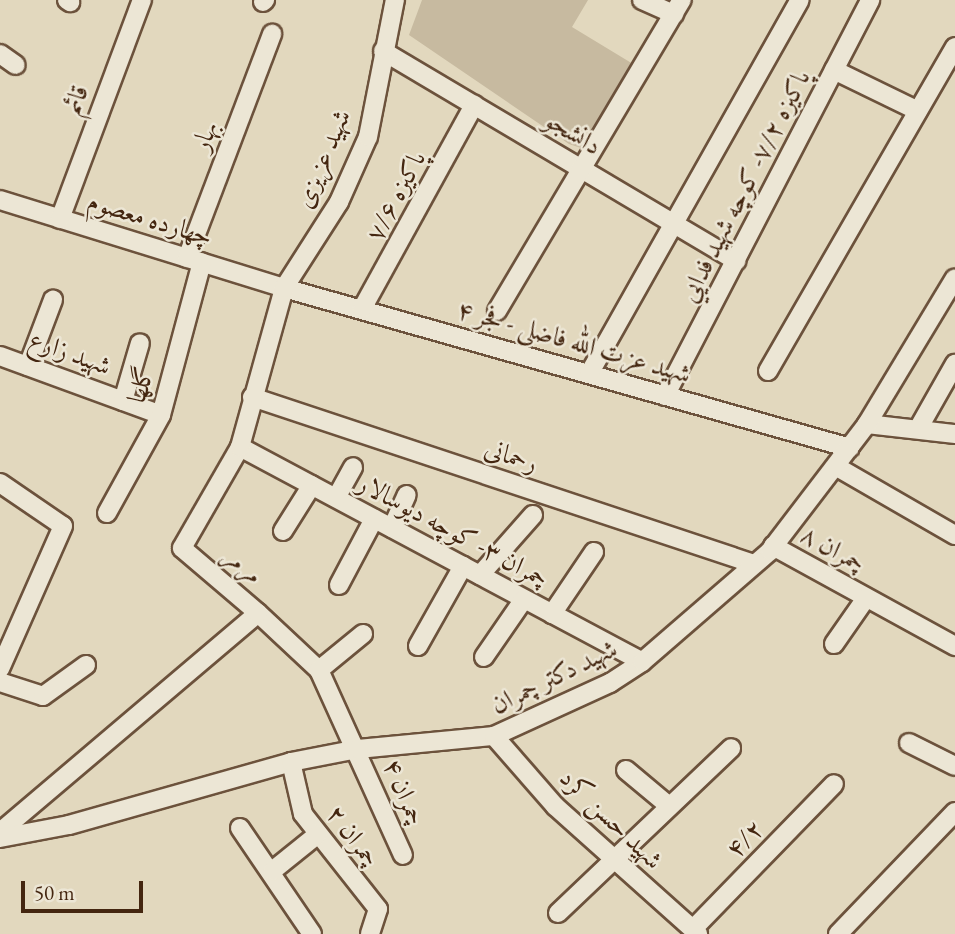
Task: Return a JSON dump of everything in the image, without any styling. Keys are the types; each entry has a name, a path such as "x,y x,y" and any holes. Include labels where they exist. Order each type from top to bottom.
{"street":[{"name":"قائم","path":"60,219 142,0"},
{"name":"شهید عزیزی","path":"284,288 339,202 368,137 395,0"},
{"path":"497,310 678,7 642,0"},
{"path":"589,374 800,0"},
{"name":"پاکیزه ۷/۲- كوچه شهيد فدايي","path":"665,396 870,0"},
{"name":"بهار","path":"195,260 272,34"},
{"path":"768,371 955,47"},
{"name":"دانشجو","path":"383,51 736,261"},
{"path":"0,54 16,65"},
{"path":"834,70 918,111"},
{"name":"پاکیزه ۷/۶","path":"362,309 474,106"},
{"name":"چهارده معصوم","path":"0,200 284,288"},
{"name":"گلها","path":"107,513 161,415 195,260"},
{"name":"شهید دکتر چمران","path":"0,838 69,825 291,762 358,749 494,736 610,683 642,662 774,546 837,467 867,424 955,278"},
{"name":"شهید عزت الله فاضلی - فجر ۴","path":"284,288 850,448"},
{"name":"مرمر","path":"0,832 258,613 182,548 240,447 284,288"},
{"path":"29,366 53,300"},
{"path":"123,401 140,343"},
{"name":"شهید زارع","path":"0,356 161,415"},
{"path":"918,429 955,364"},
{"name":"رحمانی","path":"252,397 754,564"},
{"path":"867,424 955,434"},
{"name":"چمران ۳- كوچه ديوسالار","path":"240,447 642,662"},
{"path":"336,498 352,467"},
{"path":"837,467 955,535"},
{"path":"0,483 63,526 0,669"},
{"path":"283,531 312,485"},
{"path":"392,528 407,495"},
{"path":"480,575 533,514"},
{"path":"339,585 374,519"},
{"name":"چمران ۸","path":"774,546 955,646"},
{"path":"552,614 594,552"},
{"path":"418,646 463,566"},
{"path":"834,644 866,598"},
{"path":"484,657 524,599"},
{"path":"258,613 319,670 363,634"},
{"path":"0,682 43,696 86,665"},
{"name":"چمران ۴","path":"319,670 358,749 403,855"},
{"name":"شهید حسن کرد","path":"494,736 555,806 611,860 696,932"},
{"path":"909,743 955,766"},
{"path":"558,913 731,748"},
{"name":"چمران ۲","path":"291,762 303,814 378,909 370,934"},
{"path":"626,770 669,806"},
{"name":"۴/۲","path":"696,932 834,784"},
{"path":"838,934 951,821"},
{"path":"240,828 272,871 312,934"},
{"path":"272,871 318,834"}],"shaded area":[{"path":"422,0 588,0 572,27 638,67 584,149 569,144 409,35"}]}
